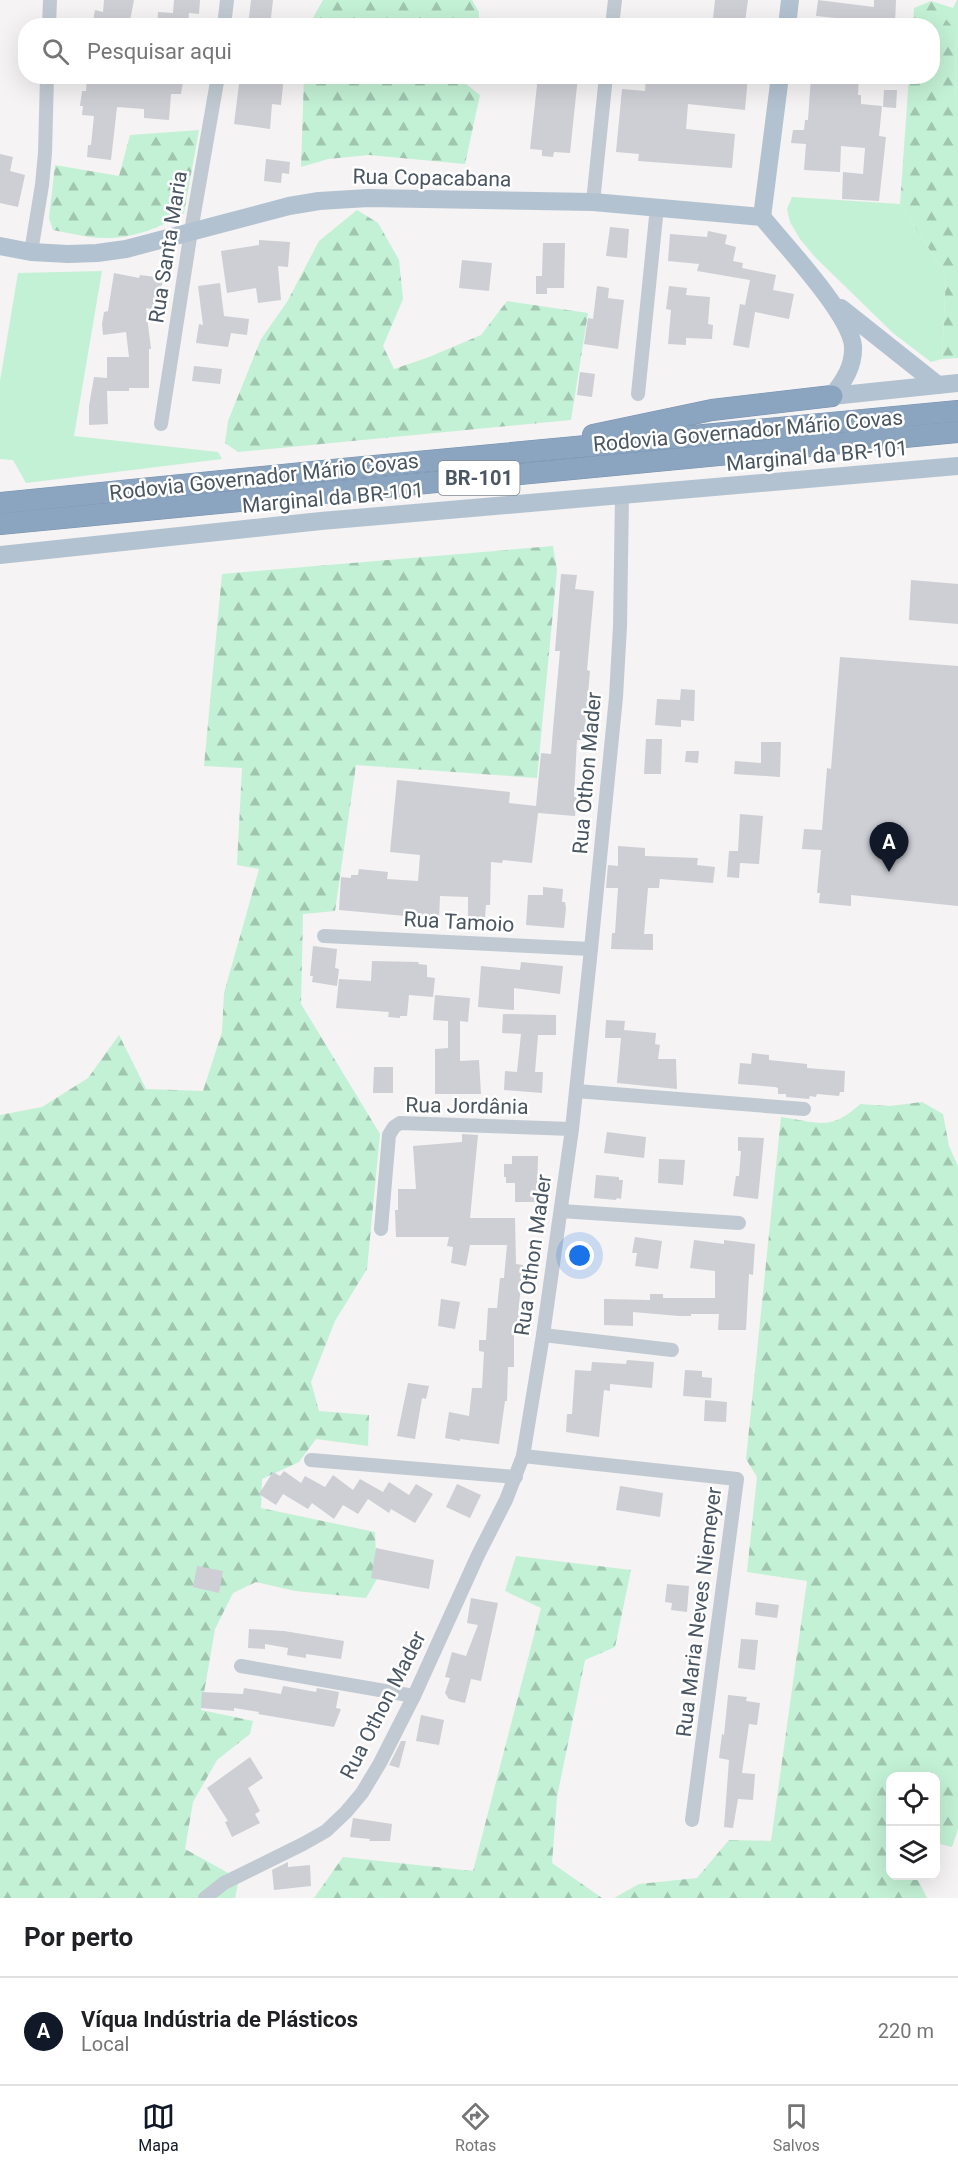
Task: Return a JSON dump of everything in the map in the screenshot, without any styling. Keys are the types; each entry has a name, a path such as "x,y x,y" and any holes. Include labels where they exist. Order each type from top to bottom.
{"highway":[{"path":"513,453 712,410 832,396"},
{"name":"Rodovia Governador Mário Covas","path":"0,503 958,411"},
{"name":"Rodovia Governador Mário Covas","path":"0,524 958,432"}],"main road":[{"path":"788,18 790,0"},
{"path":"779,84 762,217 830,299 849,330 853,346 852,362 846,379 832,396"},
{"name":"Rua Copacabana","path":"0,246 31,252 97,253 126,249 289,206 344,199 593,202 762,217"},
{"path":"830,299 938,385"},
{"path":"832,396 958,383"},
{"name":"Marginal da BR-101","path":"0,555 331,520 958,466"}],"street":[{"path":"49,18 50,0"},
{"path":"225,18 227,0"},
{"path":"613,18 615,0"},
{"path":"31,252 44,164 47,84"},
{"name":"Rua Santa Maria","path":"161,424 217,84"},
{"path":"593,202 605,84"},
{"path":"638,394 657,207"},
{"name":"Rua Othon Mader","path":"205,1898 224,1883 326,1831 362,1793 380,1764 414,1696 516,1477 523,1456 543,1335 572,1129 591,949 617,673 622,496"},
{"name":"Rua Tamoio","path":"324,936 591,949"},
{"path":"576,1091 804,1109"},
{"name":"Rua Jordânia","path":"381,1229 389,1136 394,1127 400,1123 572,1129"},
{"path":"561,1210 739,1223"},
{"path":"543,1335 672,1350"},
{"name":"Rua Maria Neves Niemeyer","path":"523,1456 737,1479 693,1820"},
{"path":"311,1460 516,1477"},
{"path":"241,1666 414,1696"}],"green space":[{"path":"323,0 472,0 479,12 479,18 313,18"},
{"path":"957,0 958,118 956,117 955,31 931,1 953,8"},
{"path":"931,1 955,30 956,116 958,118 958,358 942,359 946,275 900,204 909,84 940,84 940,18 913,18 914,8"},
{"path":"304,84 466,84 480,95 465,164 369,155 328,159 301,167"},
{"path":"199,130 184,213 148,230 128,236 95,238 53,230 49,218 55,165 119,176 130,135"},
{"path":"792,197 900,204 946,275 942,359 931,362 893,333 815,257 790,222 787,209"},
{"path":"357,210 378,223 399,260 403,299 383,346 394,369 481,335 507,301 588,313 571,420 238,452 225,443 228,421 261,339 287,302 319,241"},
{"path":"102,271 74,436 218,452 222,459 26,483 13,460 0,459 0,381 18,273"},
{"path":"553,546 557,570 537,778 356,765 335,911 303,914 301,1004 380,1134 367,1269 335,1321 311,1382 319,1411 369,1415 368,1446 316,1439 299,1462 262,1479 261,1508 375,1532 377,1579 366,1598 295,1591 256,1582 233,1593 215,1629 201,1710 253,1721 250,1734 217,1760 193,1802 185,1849 239,1879 235,1898 0,1898 0,1115 42,1107 88,1078 119,1035 146,1089 203,1091 222,1032 224,993 259,869 237,865 242,768 204,766 222,574"},
{"path":"922,1102 943,1114 949,1146 958,1166 958,1829 952,1847 940,1844 940,1772 886,1772 886,1880 918,1880 927,1898 614,1898 639,1884 697,1878 729,1840 771,1841 807,1581 747,1572 757,1477 746,1459 781,1117 823,1123 840,1119 860,1104 890,1106"},
{"path":"516,1556 631,1570 615,1647 585,1660 557,1797 552,1863 602,1898 314,1898 343,1857 473,1871 541,1608 505,1591"}],"building":[{"path":"104,0 134,0 131,18 94,18 95,10 103,12"},
{"path":"174,0 200,0 199,14 189,13 189,18 158,18 158,12 173,13"},
{"path":"251,0 273,0 271,18 249,18"},
{"path":"715,0 748,0 746,18 713,18"},
{"path":"818,0 874,7 874,0 896,0 895,18 816,16"},
{"path":"86,84 183,84 181,94 171,94 169,120 144,118 144,109 117,107 111,160 87,157 88,145 91,145 94,116 82,115 83,106 80,106 82,91 86,91"},
{"path":"239,84 283,84 281,105 272,104 270,129 234,124"},
{"path":"537,84 577,84 570,153 554,152 553,157 542,156 542,150 530,149"},
{"path":"645,84 747,84 745,110 688,104 686,129 735,134 732,168 638,161 639,154 616,152 622,89 645,91"},
{"path":"810,84 859,84 858,95 861,95 861,104 882,106 879,136 886,137 879,201 842,199 843,172 863,174 865,148 841,146 840,172 804,170 806,144 791,143 793,130 804,130 805,120 808,120"},
{"path":"884,90 897,90 896,108 883,107"},
{"path":"0,154 13,157 10,171 25,175 18,207 0,203"},
{"path":"266,159 290,162 289,174 282,173 281,183 264,181"},
{"path":"610,227 629,229 627,258 606,256"},
{"path":"708,231 727,235 725,244 736,247 733,261 743,263 742,268 776,275 773,290 794,294 789,319 755,312 749,348 733,345 740,304 745,305 750,280 697,271 699,264 668,261 670,234 707,237"},
{"path":"259,240 290,242 288,267 278,266 281,300 258,303 256,288 227,293 221,251 259,245"},
{"path":"543,243 565,243 564,288 547,288 547,294 536,294 536,276 542,276"},
{"path":"462,260 492,263 489,291 459,288"},
{"path":"114,273 139,278 140,275 163,278 158,310 146,308 151,349 149,349 149,388 107,391 108,424 89,425 89,406 94,377 107,378 107,357 129,357 126,332 103,335 104,312 108,311"},
{"path":"220,283 224,316 249,319 247,335 231,333 228,347 196,343 199,324 203,325 198,286"},
{"path":"597,286 609,288 608,298 624,300 618,349 584,344 588,318 593,319"},
{"path":"669,286 687,288 686,295 710,297 708,324 713,325 712,339 686,338 686,345 668,344 671,310 666,309"},
{"path":"194,366 222,369 220,384 192,381"},
{"path":"580,372 595,374 592,397 577,395"},
{"path":"561,574 577,575 575,589 594,591 584,740 577,740 575,816 538,813 532,863 503,860 502,863 491,862 490,905 486,905 485,917 468,917 468,897 440,896 439,919 339,910 341,877 351,878 351,875 358,875 359,869 388,872 387,879 418,881 420,855 390,852 397,780 510,792 509,803 536,806 541,753 551,754 560,651 555,651"},
{"path":"911,580 958,584 958,624 909,620"},
{"path":"840,657 958,666 958,906 851,895 851,906 819,903 820,893 817,893 821,850 802,849 804,829 822,830 827,768 831,769"},
{"path":"681,689 695,690 694,721 681,720 681,727 655,725 657,699 680,700"},
{"path":"646,739 662,739 661,774 644,774"},
{"path":"761,742 781,742 780,777 734,774 735,761 761,763"},
{"path":"686,751 699,751 698,763 685,762"},
{"path":"740,814 763,816 759,864 740,863 739,878 727,877 729,851 738,851"},
{"path":"618,846 645,848 645,856 698,858 697,865 715,867 713,883 660,879 659,888 648,888 644,934 653,934 653,950 611,949 612,933 615,933 618,888 606,888 608,865 618,866"},
{"path":"543,887 563,889 562,902 565,902 566,908 564,928 526,925 528,895 543,895"},
{"path":"313,946 337,949 335,968 339,969 337,986 312,982 313,976 310,976"},
{"path":"372,961 419,962 418,964 427,965 427,977 435,978 433,997 409,995 407,1016 400,1016 400,1018 388,1017 389,1012 336,1008 339,979 371,981"},
{"path":"521,962 563,966 560,994 514,988 514,1010 478,1007 481,966 520,970"},
{"path":"435,995 470,998 468,1022 460,1021 460,1061 479,1060 481,1094 435,1094 435,1049 448,1048 448,1021 433,1020"},
{"path":"503,1014 556,1015 556,1035 538,1035 535,1072 543,1072 542,1093 504,1090 505,1071 517,1072 521,1034 502,1033"},
{"path":"606,1020 625,1021 624,1030 656,1033 655,1044 660,1045 658,1059 676,1059 677,1089 617,1083 621,1038 605,1038"},
{"path":"752,1053 769,1055 769,1060 807,1064 807,1068 845,1071 844,1092 840,1092 839,1096 817,1094 816,1097 810,1096 809,1099 786,1097 786,1094 778,1094 778,1088 775,1087 738,1084 740,1063 751,1064"},
{"path":"374,1067 393,1067 393,1093 373,1093"},
{"path":"607,1132 646,1137 644,1158 604,1153"},
{"path":"462,1134 478,1135 470,1218 515,1218 516,1264 523,1265 518,1315 522,1315 522,1335 514,1334 514,1367 508,1367 507,1401 505,1401 499,1444 445,1438 449,1412 469,1416 472,1388 482,1388 484,1352 479,1351 479,1340 486,1340 488,1308 497,1308 500,1278 504,1278 507,1245 470,1245 466,1266 451,1263 453,1247 447,1246 449,1237 396,1237 395,1210 398,1210 398,1189 416,1189 413,1146 462,1142"},
{"path":"738,1137 764,1138 758,1199 733,1196 736,1176 739,1176 741,1151 738,1151"},
{"path":"512,1156 538,1156 537,1202 515,1202 515,1183 506,1183 506,1177 504,1177 504,1164 512,1164"},
{"path":"659,1159 685,1160 683,1185 658,1183"},
{"path":"596,1175 619,1177 619,1180 623,1180 621,1199 594,1198"},
{"path":"635,1237 662,1241 658,1269 635,1266 637,1253 632,1253"},
{"path":"694,1240 724,1244 724,1240 755,1244 753,1275 749,1274 746,1330 718,1330 719,1314 679,1316 633,1312 633,1326 604,1325 604,1299 650,1300 650,1294 663,1294 663,1298 715,1298 715,1271 690,1268"},
{"path":"441,1299 460,1302 455,1329 438,1326"},
{"path":"627,1360 654,1362 652,1388 610,1384 610,1391 604,1390 599,1437 566,1432 567,1414 572,1414 575,1370 591,1371 592,1362 626,1364"},
{"path":"685,1370 702,1371 702,1377 712,1378 711,1398 683,1396"},
{"path":"408,1383 429,1386 426,1399 422,1398 415,1439 397,1436"},
{"path":"705,1400 727,1402 726,1422 704,1421"},
{"path":"284,1471 301,1483 305,1476 325,1487 333,1475 353,1490 360,1479 383,1492 389,1482 409,1495 416,1484 433,1494 415,1523 391,1509 389,1513 368,1499 358,1514 343,1505 334,1519 312,1503 308,1509 283,1494 276,1505 259,1494 273,1472 280,1476"},
{"path":"457,1484 481,1495 470,1518 446,1507"},
{"path":"620,1486 663,1493 660,1517 616,1510"},
{"path":"376,1548 434,1560 429,1589 371,1578"},
{"path":"197,1566 223,1571 219,1593 193,1587"},
{"path":"667,1584 689,1586 687,1612 671,1610 672,1603 665,1602"},
{"path":"471,1598 498,1603 481,1681 471,1679 465,1703 449,1699 445,1693 450,1678 445,1677 452,1652 466,1656 478,1625 467,1623"},
{"path":"756,1602 779,1605 777,1618 755,1615"},
{"path":"249,1629 284,1631 344,1641 341,1659 306,1654 306,1658 287,1655 288,1648 265,1644 265,1649 248,1648"},
{"path":"741,1639 758,1640 755,1670 738,1668"},
{"path":"283,1686 316,1692 317,1688 339,1692 336,1708 341,1709 334,1727 234,1708 234,1711 201,1708 202,1692 243,1694 244,1688 281,1694"},
{"path":"728,1695 747,1697 746,1701 760,1703 757,1725 749,1724 742,1773 755,1774 753,1800 738,1799 733,1828 724,1827 729,1760 719,1758"},
{"path":"421,1715 444,1720 439,1745 416,1741"},
{"path":"401,1741 406,1741 399,1768 389,1765"},
{"path":"250,1757 263,1778 248,1788 260,1811 255,1814 260,1823 232,1837 225,1822 228,1821 207,1788"},
{"path":"353,1818 392,1824 390,1841 369,1841 370,1839 350,1837"},
{"path":"288,1862 288,1867 310,1865 311,1886 274,1890 272,1870"}],"place":[{"name":"Víqua Indústria de Plásticos","path":"889,872"}]}
